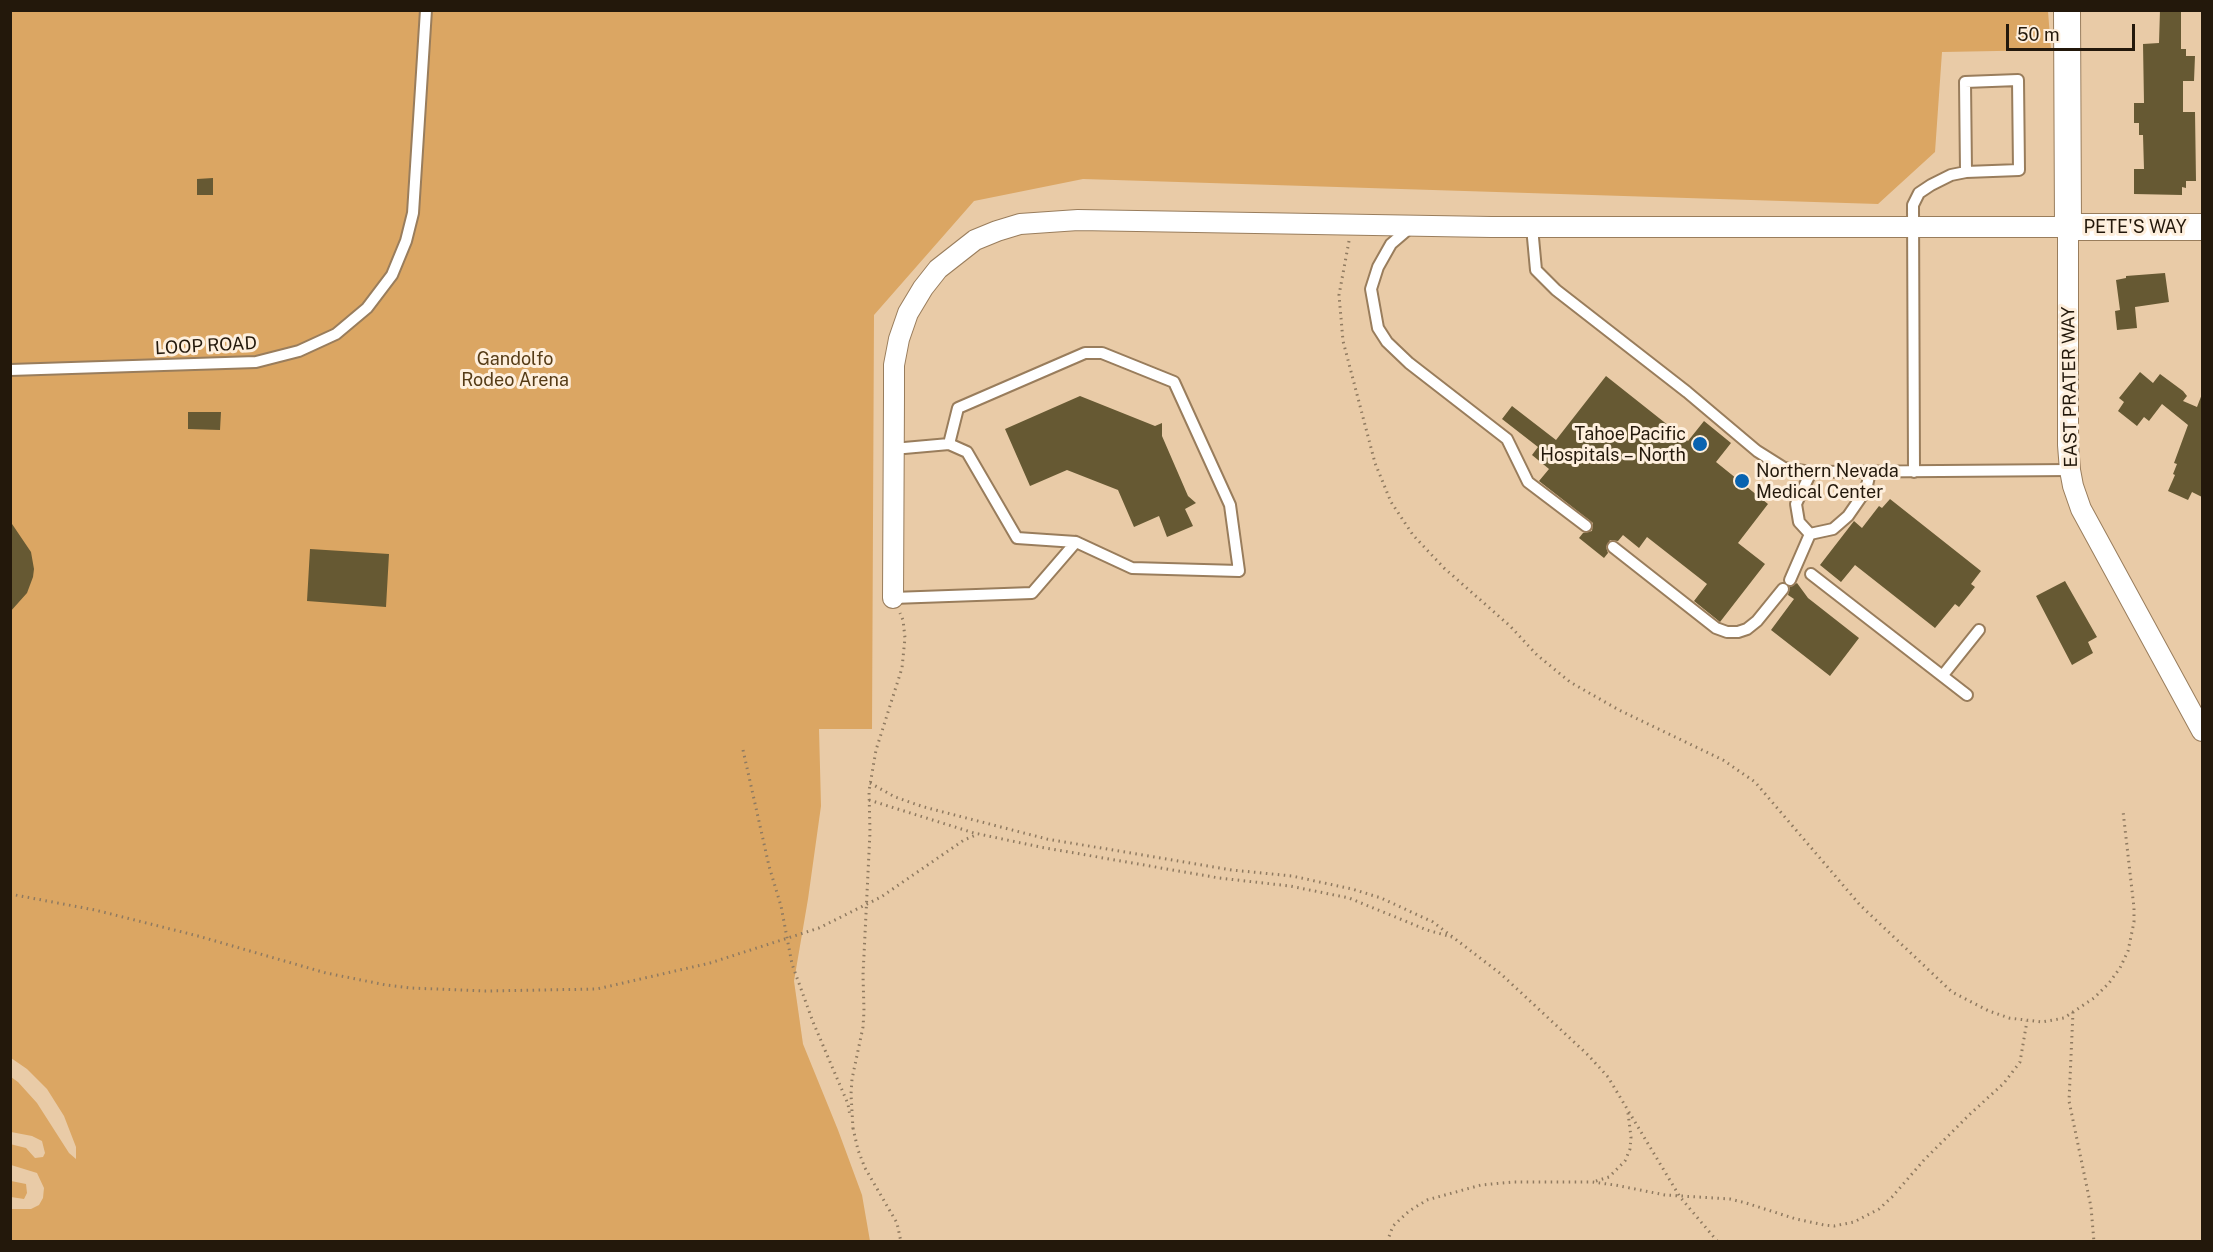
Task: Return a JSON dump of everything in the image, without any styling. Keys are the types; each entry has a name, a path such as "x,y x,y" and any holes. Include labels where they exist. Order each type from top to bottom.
{"street":[{"name":"EAST PRATER WAY","path":"2067,10 2068,445 2070,470 2081,509 2202,731"},
{"path":"893,598 894,365 899,339 908,313 938,269 975,240 997,231 1020,224 1049,221 1122,220 1532,227 2068,227"},
{"name":"PETE'S WAY","path":"2068,227 2202,227"}],"lane":[{"name":"LOOP ROAD","path":"10,370 256,362 299,351 336,334 367,308 392,275 406,241 413,213 426,10"},
{"path":"1914,472 1913,205 1919,194 1951,175 1966,172 2019,170 2018,80 1965,82 1966,172"},
{"path":"1412,226 1391,244 1378,267 1371,289 1378,328 1387,342 1409,363 1507,439 1528,482 1586,526"},
{"path":"1532,227 1536,270 1556,290 1687,392 1756,451 1784,468 1811,472 2070,470"},
{"path":"893,449 949,444 967,452 1017,538 1076,542 1132,568 1239,571 1230,505 1174,381 1102,353 1085,353 958,408 949,444"},
{"path":"1810,534 1799,522 1796,504 1811,472"},
{"path":"1810,534 1833,529 1848,516 1866,490 1870,472"},
{"path":"1613,547 1716,628 1727,632 1738,632 1747,629 1757,621 1786,584 1803,568 1810,534"},
{"path":"893,598 1032,592 1076,542"},
{"path":"1803,568 1967,695"},
{"path":"1943,675 1979,630"}],"path":[{"path":"1354,225 1343,266 1339,295 1343,341 1375,463 1391,502 1413,535 1444,568 1510,626 1537,655 1570,682 1619,711 1723,760 1755,782 1860,905 1952,992 1989,1011 2009,1018 2052,1021 2073,1012 2109,983 2120,968 2132,936 2134,908 2123,811"},
{"path":"854,1129 851,1094 863,1027 870,783 876,750 902,668 904,653 903,620 893,598"},
{"path":"743,750 799,987 848,1104 858,1150 865,1168 897,1224 901,1242"},
{"path":"870,783 895,798 1047,839 1200,865 1292,876 1352,889 1410,910 1433,922 1501,974 1588,1055 1608,1077 1680,1197 1718,1242"},
{"path":"869,800 978,834 1050,849 1219,878 1320,891 1365,903 1427,930 1456,938"},
{"path":"10,894 65,903 140,921 326,973 364,981 419,988 486,991 597,989 710,963 819,928 866,905 964,840 978,834"},
{"path":"2073,1012 2069,1101 2091,1207 2094,1242"},
{"path":"1387,1242 1393,1226 1409,1211 1427,1200 1481,1185 1513,1182 1592,1182 1680,1197 1738,1201 1818,1224 1834,1226 1854,1222 1879,1209 1892,1197 1924,1160 2004,1083 2020,1062 2027,1020"},
{"path":"1592,1182 1609,1177 1625,1161 1630,1149 1631,1137 1627,1108"}],"green space":[{"name":"Gandolfo Rodeo Arena","path":"11,11 2048,11 2051,50 1942,52 1935,152 1878,204 1083,179 974,201 874,315 872,729 819,729 821,806 794,981 803,1044 862,1195 870,1241 11,1241 11,1209 31,1209 39,1205 43,1198 44,1188 37,1173 11,1165 10,1144 26,1148 35,1158 43,1157 45,1153 42,1141 32,1136 11,1132 11,1077 37,1103 69,1153 76,1159 76,1147 64,1116 47,1089 27,1069 11,1058"},
{"path":"11,1181 26,1184 27,1193 24,1199 11,1197"}],"building":[{"path":"2160,10 2181,10 2181,49 2186,49 2186,56 2195,56 2194,81 2183,81 2183,112 2195,112 2196,181 2186,181 2186,188 2182,187 2182,195 2134,194 2134,169 2144,169 2143,135 2139,135 2139,123 2134,123 2134,103 2144,103 2143,44 2159,43"},
{"path":"213,178 213,195 197,195 197,179"},
{"path":"2165,273 2169,302 2135,307 2137,328 2117,330 2115,311 2120,310 2116,280 2126,278 2126,276"},
{"path":"2140,372 2153,383 2160,374 2183,391 2187,396 2183,401 2197,407 2202,394 2202,497 2192,492 2188,500 2168,491 2175,475 2173,474 2177,464 2174,463 2188,425 2162,404 2149,421 2144,417 2137,426 2118,411 2124,402 2119,398"},
{"name":"Northern Nevada Medical Center","path":"1606,376 1688,441 1704,421 1731,443 1716,462 1768,504 1738,543 1765,564 1720,622 1694,601 1707,584 1647,537 1639,548 1623,535 1618,541 1610,540 1606,547 1608,553 1604,558 1579,538 1583,533 1592,531 1593,523 1539,481 1549,469 1532,455 1538,447 1502,419 1512,406 1556,440"},
{"path":"1080,396 1155,426 1162,423 1162,436 1188,496 1196,503 1185,509 1193,526 1167,537 1159,516 1134,527 1118,490 1067,470 1030,486 1005,429"},
{"path":"188,412 221,412 220,430 188,429"},
{"path":"1890,499 1981,571 1971,584 1975,587 1959,607 1955,604 1935,628 1855,565 1841,582 1820,565 1854,521 1862,528 1879,506 1882,508"},
{"path":"10,521 31,552 34,569 27,593 10,612"},
{"path":"310,549 389,554 386,607 307,601"},
{"path":"2065,581 2097,637 2088,642 2093,653 2072,665 2036,596"},
{"path":"1797,583 1808,598 1859,638 1830,676 1771,630 1794,599 1788,595 1790,587"}],"place":[{"name":"Tahoe Pacific Hospitals – North","path":"1700,444"},
{"name":"Northern Nevada Medical Center","path":"1742,481"}]}
